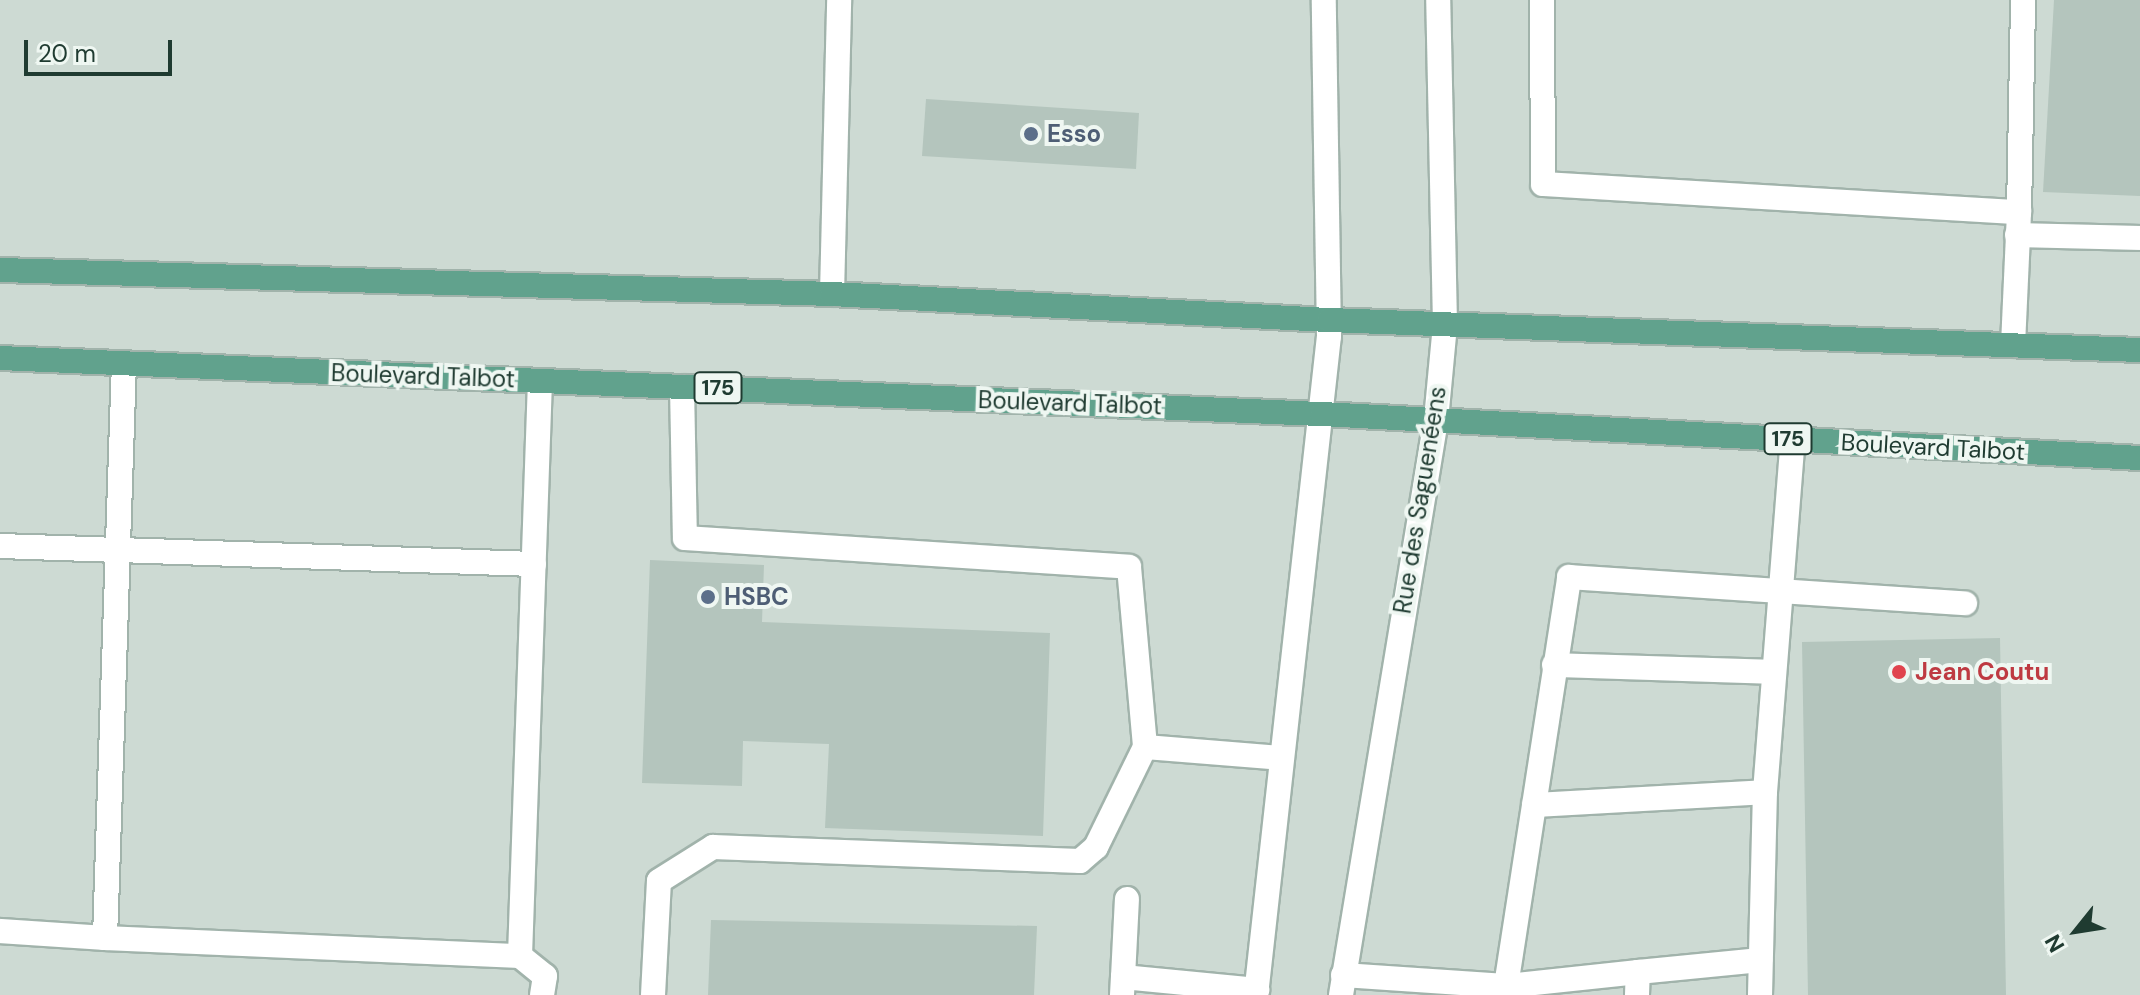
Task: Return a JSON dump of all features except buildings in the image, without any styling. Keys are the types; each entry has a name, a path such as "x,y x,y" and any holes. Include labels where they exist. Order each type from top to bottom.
{"main road":[{"path":"0,270 832,294 1329,320 2140,350"},
{"name":"Boulevard Talbot","path":"0,358 1322,414 2140,458"}],"street":[{"path":"832,294 839,0"},
{"path":"1127,899 1123,986 1256,992 1322,414 1329,320 1324,0"},
{"name":"Rue des Saguenéens","path":"1342,985 1436,420 1445,324 1438,0"},
{"path":"1542,0 1543,184 2018,224 2140,238"},
{"path":"2013,345 2023,0"},
{"path":"105,938 124,363"},
{"path":"520,956 540,381"},
{"path":"653,995 659,881 713,847 1080,861 1096,847 1145,747 1129,567 685,538 682,387"},
{"path":"1760,995 1765,792 1793,440"},
{"path":"0,546 534,564"},
{"path":"1506,991 1569,577 1781,594 1965,603"},
{"path":"1554,665 1773,672"},
{"path":"1145,747 1281,758"},
{"path":"1534,805 1765,792"},
{"path":"0,931 520,956 545,976 542,995"},
{"path":"1342,985 1506,991 1637,984 1760,960"}],"shaded area":[{"path":"0,0 2140,0 2140,995 0,995"}],"place":[{"name":"Esso","path":"1031,134"},
{"name":"HSBC","path":"708,597"},
{"name":"Jean Coutu","path":"1899,672"}]}
